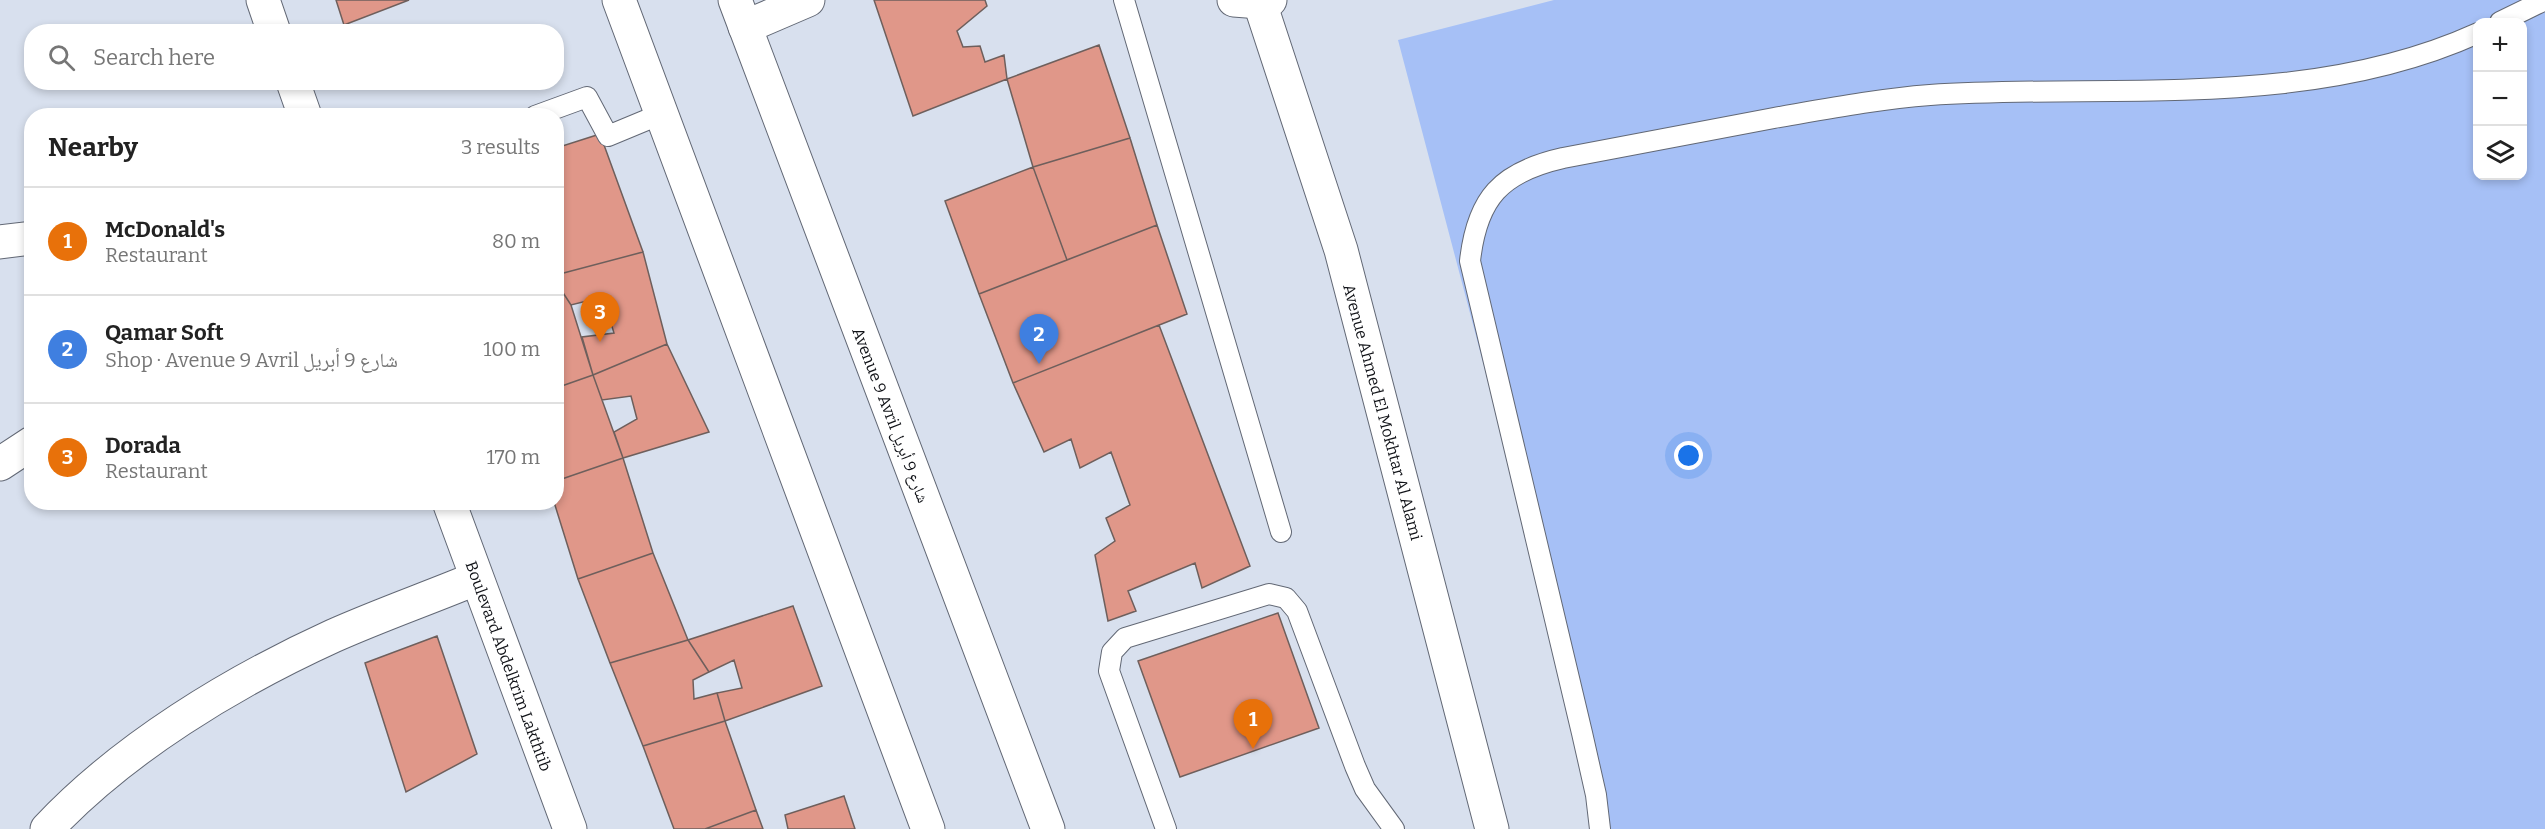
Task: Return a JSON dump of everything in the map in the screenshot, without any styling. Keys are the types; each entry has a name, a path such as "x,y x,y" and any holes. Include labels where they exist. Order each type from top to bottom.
{"main road":[{"path":"262,0 271,24"},
{"path":"619,0 928,829"},
{"path":"740,14 808,0"},
{"name":"Avenue Ahmed El Mokhtar Al Alami","path":"1256,1 1341,250 1492,829"},
{"name":"Avenue 9 Avril شارع 9 أبريل","path":"740,14 1048,829"},
{"path":"296,90 302,108"},
{"path":"0,242 24,239"},
{"path":"0,464 24,448"},
{"name":"Boulevard Abdelkrim Lakthtib","path":"452,510 570,829"},
{"path":"47,829 130,753 201,707 278,663 334,636 477,578"}],"lane":[{"path":"1124,0 1281,532"},
{"path":"2508,18 2545,0"},
{"path":"1600,829 1596,795 1585,744 1470,261 1473,231 1486,203 1506,180 1533,164 1846,105 1929,95 2162,90 2309,81 2380,68 2473,35"},
{"path":"557,108 587,97 608,136 661,114"},
{"path":"1166,829 1109,671 1112,652 1125,638 1269,594 1286,598 1297,611 1354,766 1365,789 1394,829"}],"shaded area":[{"path":"1554,0 2545,0 2545,829 1606,829 1398,40"}],"building":[{"path":"336,0 409,0 347,24 344,24"},
{"path":"874,0 985,0 987,6 957,31 963,47 980,46 985,62 1004,55 1007,79 913,116"},
{"path":"1099,45 1130,138 1033,167 1007,79"},
{"path":"600,134 643,252 564,273 564,145"},
{"path":"1130,138 1157,225 1067,260 1033,167"},
{"path":"1033,167 1067,260 979,294 945,201"},
{"path":"1157,225 1187,314 1013,383 979,294"},
{"path":"643,252 667,344 593,375 582,337 614,333 603,297 571,305 564,294 564,273"},
{"path":"564,294 571,305 593,375 564,385"},
{"path":"1159,325 1250,566 1202,588 1195,563 1128,591 1136,611 1108,621 1095,555 1115,541 1106,518 1130,505 1111,452 1080,468 1071,439 1044,452 1013,383"},
{"path":"667,344 709,432 623,458 614,432 637,419 631,396 602,400 593,375"},
{"path":"593,375 623,458 564,478 564,385"},
{"path":"623,458 653,553 578,579 556,510 564,510 564,478"},
{"path":"653,553 688,640 610,663 578,579"},
{"path":"793,606 822,686 725,721 717,693 742,688 734,660 709,672 688,640"},
{"path":"1278,613 1319,728 1180,777 1138,661"},
{"path":"437,636 477,754 406,792 365,663"},
{"path":"688,640 709,672 693,680 694,699 717,693 725,721 643,746 610,663"},
{"path":"725,721 756,810 705,829 674,829 643,746"},
{"path":"844,796 855,829 788,829 785,815"},
{"path":"756,810 763,829 705,829"}],"place":[{"name":"Dorada","path":"600,342"},
{"name":"Qamar Soft","path":"1039,364"},
{"name":"McDonald's","path":"1253,749"}]}
